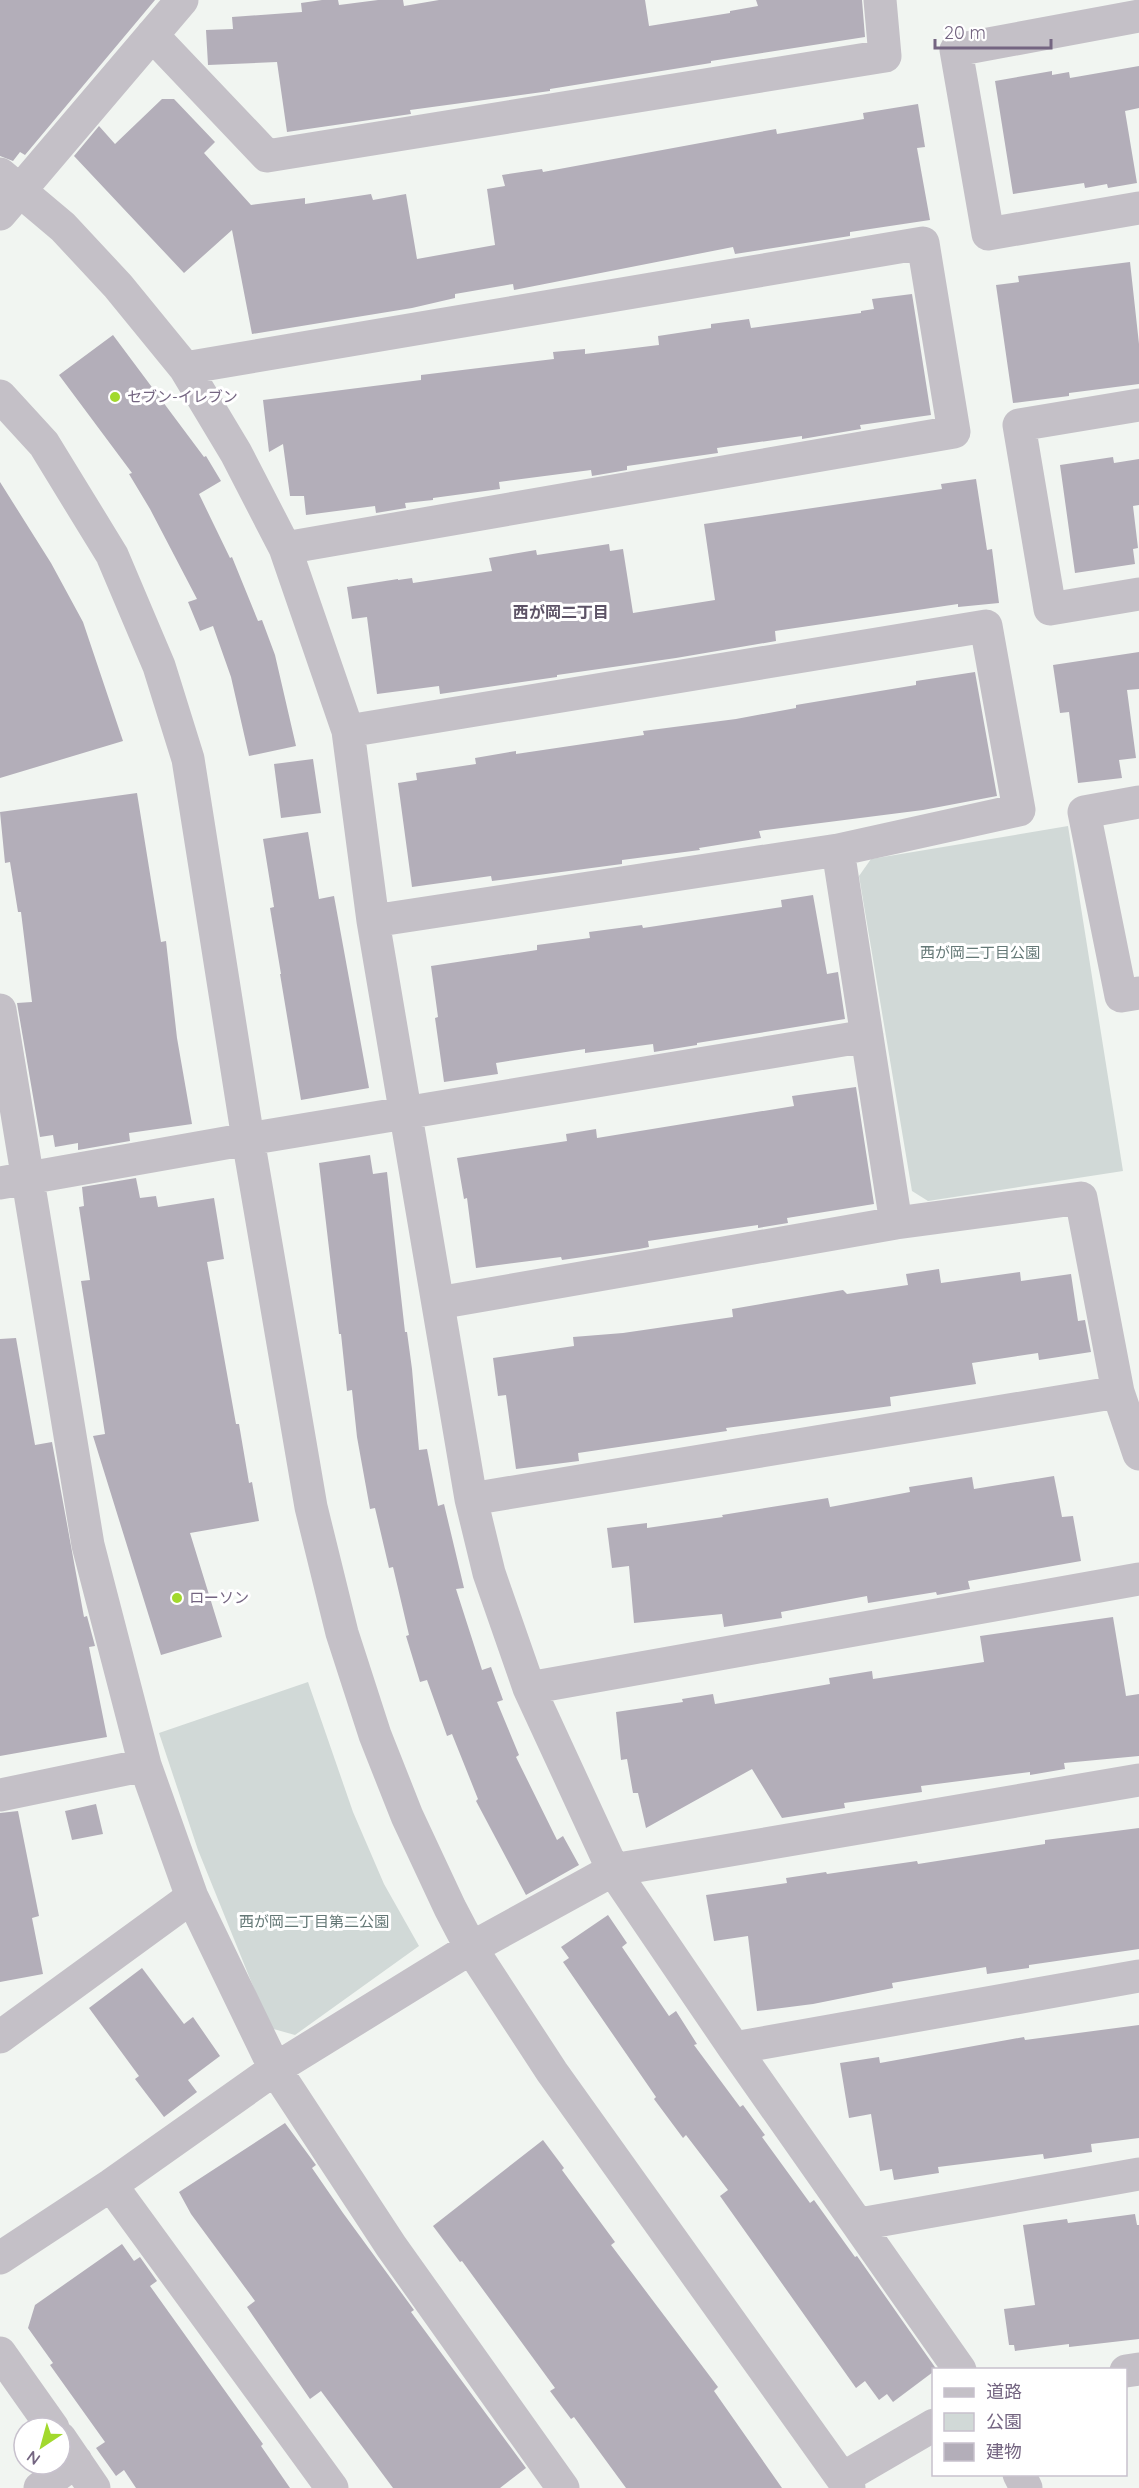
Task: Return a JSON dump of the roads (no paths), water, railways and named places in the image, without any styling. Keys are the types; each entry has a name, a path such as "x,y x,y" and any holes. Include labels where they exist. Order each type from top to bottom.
{"street":[{"path":"182,0 7,193 63,227 118,286 185,368 236,453 285,548 348,731 373,921 471,1498 489,1573 530,1689 613,1870 734,2048 860,2224 959,2368"},
{"path":"152,35 267,156 885,56 880,0"},
{"path":"1139,16 956,50 988,234 1139,208"},
{"path":"185,368 923,243 954,432 285,548"},
{"path":"0,396 44,444 112,555 159,666 188,759 248,1138 311,1507 342,1633 375,1735 407,1816 471,1948 552,2072 846,2483 932,2426"},
{"path":"1139,405 1019,425 1050,609 1139,594"},
{"path":"348,731 986,626 1019,810 838,850 373,921"},
{"path":"1139,802 1084,812 1121,996 1139,993"},
{"path":"838,850 897,1222"},
{"path":"0,1010 14,1181 88,1545 145,1765 192,1896 275,2069 391,2246 563,2488"},
{"path":"14,1181 248,1138 867,1036"},
{"path":"438,1303 897,1222 1081,1198 1118,1392 1139,1454"},
{"path":"471,1498 1118,1392"},
{"path":"530,1689 1139,1579"},
{"path":"0,1795 145,1765"},
{"path":"0,2258 111,2185 275,2069 471,1948 613,1870 1139,1780"},
{"path":"0,2037 192,1896"},
{"path":"734,2048 1139,1976"},
{"path":"860,2224 1139,2174"},
{"path":"111,2185 332,2488"},
{"path":"0,2353 45,2416"},
{"path":"72,2456 94,2488"}],"place":[{"name":"セブン-イレブン","path":"115,397"},
{"name":"ローソン","path":"177,1598"}],"district":[{"name":"西が岡二丁目","path":"561,612"}],"park label":[{"name":"西が岡二丁目公園","path":"980,953"},
{"name":"西が岡二丁目第二公園","path":"314,1922"}]}
